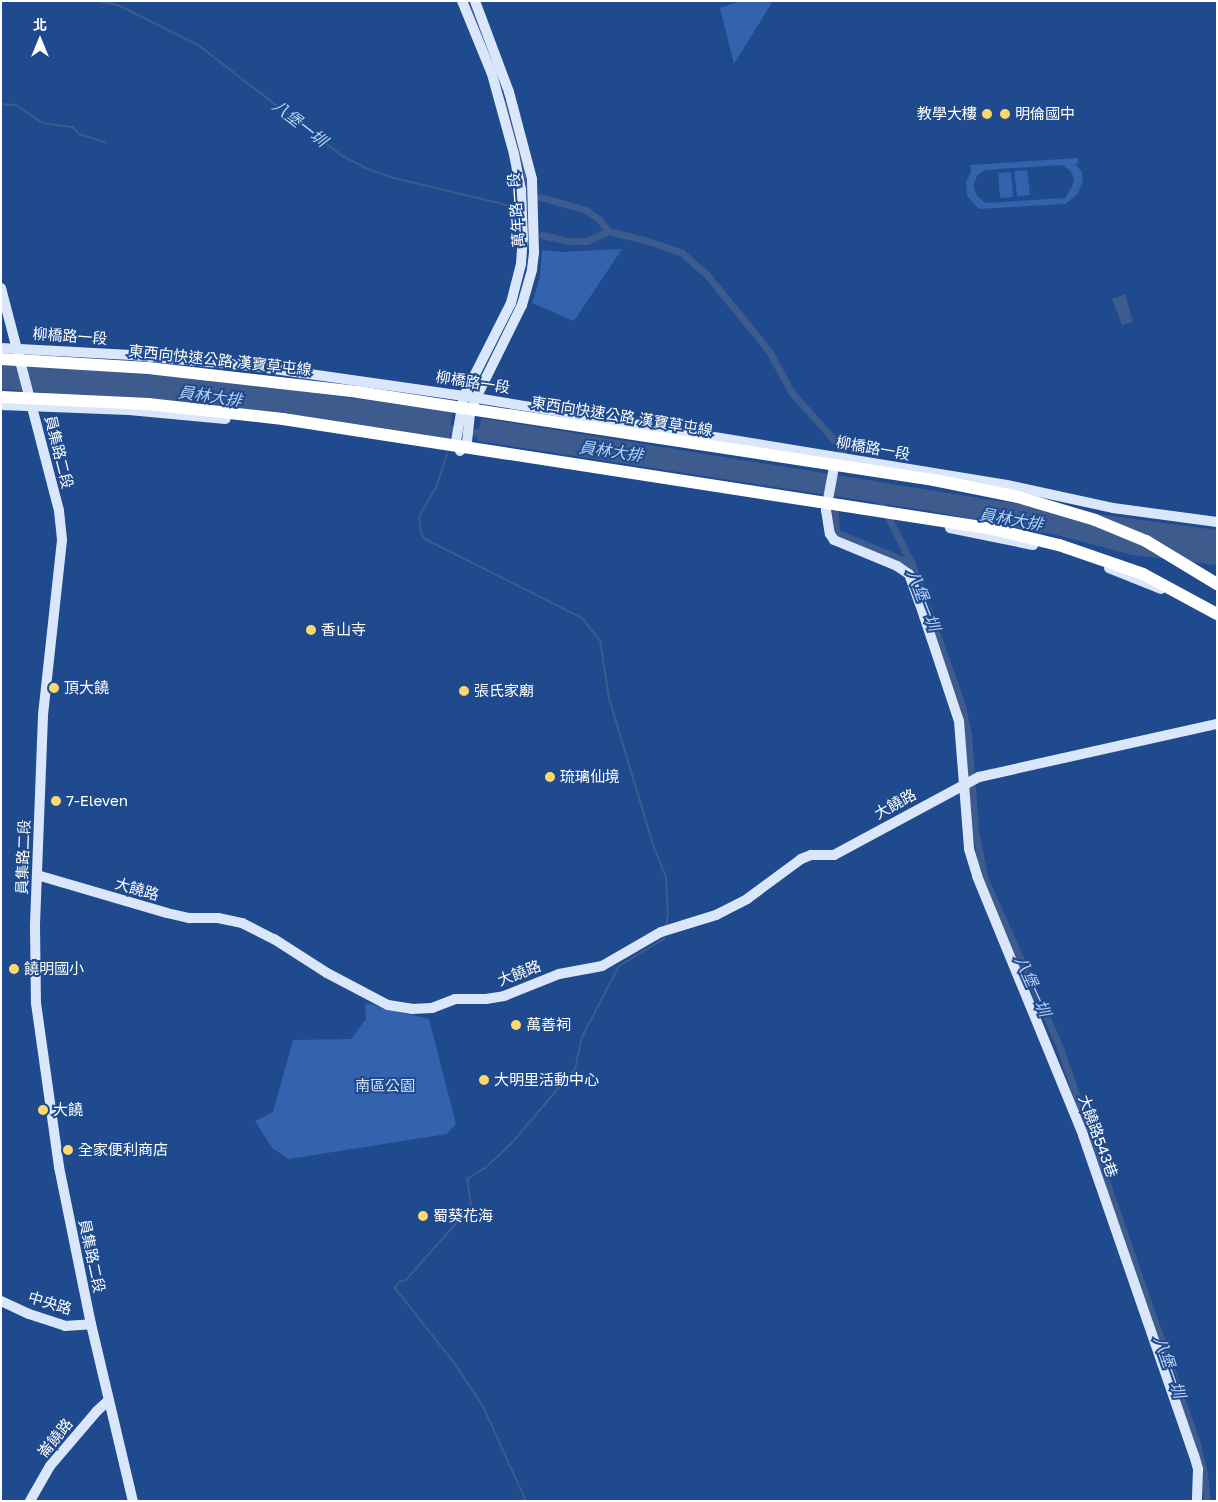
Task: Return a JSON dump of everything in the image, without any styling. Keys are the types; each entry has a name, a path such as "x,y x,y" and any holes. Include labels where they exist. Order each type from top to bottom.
{"highway":[{"name":"東西向快速公路 漢寶草屯線","path":"1,359 148,368 348,391 934,480 1018,497 1086,517 1146,541 1217,584"},
{"path":"1,397 148,404 283,419 988,528 1059,545 1143,574 1217,614"}],"main road":[{"name":"萬年路一段","path":"462,1 492,74 514,154 521,190 523,231 521,264 511,303 464,396 465,412"},
{"name":"萬年路一段","path":"465,412 476,398 522,305 532,269 534,233 532,189 509,92 475,1"},
{"path":"1,288 18,348"},
{"name":"柳橋路一段","path":"1,348 253,366 464,396 1007,485 1114,508 1217,522"},
{"name":"員集路二段","path":"18,348 58,512 62,540 46,680 37,875 36,1003 59,1167 91,1324 133,1501"},
{"path":"1,405 129,410 282,424 460,451 829,502 1056,550 1098,564 1167,592 1217,619"},
{"path":"460,451 465,412"},
{"path":"829,502 834,467 832,456"},
{"name":"大饒路543巷","path":"829,502 826,510 829,529 834,540 897,566 909,574 958,721 969,849 978,876 1084,1134 1194,1455 1198,1469 1197,1501"},
{"name":"大饒路","path":"37,875 167,913 189,918 218,918 242,923 274,938 327,973 388,1005 412,1009 432,1008 455,999 486,999 504,996 559,974 602,966 661,932 716,915 747,899 801,859 811,855 834,855 979,777 1217,724"},
{"name":"中央路","path":"1,1300 29,1314 65,1326 91,1324"},
{"name":"崙饒路","path":"30,1501 50,1466 97,1411 109,1400"}],"green space":[{"path":"741,1 773,1 734,64 720,8"},
{"path":"1078,158 1078,163 1075,164 1082,172 1083,181 1077,195 1065,204 979,209 967,196 966,182 971,172 970,165","holes":["1062,165 1070,170 1074,179 1072,187 1065,198 986,203 977,196 973,186 977,176 985,170"]},
{"path":"1027,170 1030,195 1017,196 1014,172"},
{"path":"1011,172 1013,197 1000,198 998,173"},
{"path":"622,249 574,321 532,303 540,277 542,250 561,252"},
{"name":"南區公園","path":"365,1003 429,1019 456,1124 447,1134 289,1159 272,1148 255,1121 273,1112 293,1040 351,1039 366,1019"}],"water":[{"path":"1125,294 1133,322 1122,325 1112,299"},
{"path":"1,363 227,381 452,412 450,439 279,412 1,389"},
{"path":"481,418 992,500 1217,530 1217,565 1132,555 1061,536 924,510 477,441"}],"waterway":[{"name":"八堡一圳","path":"97,1 118,5 198,45 341,155 365,168 394,178 503,204 519,211"},
{"path":"468,1 484,40"},
{"path":"487,47 490,57"},
{"path":"505,102 524,170 528,196"},
{"path":"1,104 16,105 43,123 73,127 79,134 106,143"},
{"name":"八堡一圳","path":"540,197 586,210 599,219 608,231 645,240 682,253 707,275 769,351 792,393 836,442 843,453 842,458"},
{"name":"八堡一圳","path":"542,235 569,241 587,241 608,231"},
{"name":"員林大排","path":"443,428 487,434"},
{"path":"447,454 436,487 419,517 421,534 425,539 582,618 600,640 609,698 653,845 666,877 668,913 666,927"},
{"path":"877,496 912,564"},
{"name":"八堡一圳","path":"835,513 836,532 912,564 962,705 968,735 975,829 984,877 1060,1048 1197,1444 1204,1474 1207,1501"},
{"path":"526,1501 483,1406 455,1364 395,1288 399,1282 406,1280 471,1206 467,1179 486,1167 510,1145 575,1069 582,1037 619,966 664,939 665,934"}],"place":[{"name":"教學大樓","path":"987,114"},
{"name":"明倫國中","path":"1005,114"},
{"name":"香山寺","path":"311,630"},
{"name":"頂大饒","path":"54,688"},
{"name":"張氏家廟","path":"464,691"},
{"name":"琉璃仙境","path":"550,777"},
{"name":"7-Eleven","path":"56,801"},
{"name":"饒明國小","path":"14,969"},
{"name":"萬善祠","path":"516,1025"},
{"name":"大明里活動中心","path":"484,1080"},
{"name":"大饒","path":"43,1110"},
{"name":"全家便利商店","path":"68,1150"},
{"name":"蜀葵花海","path":"423,1216"}]}
